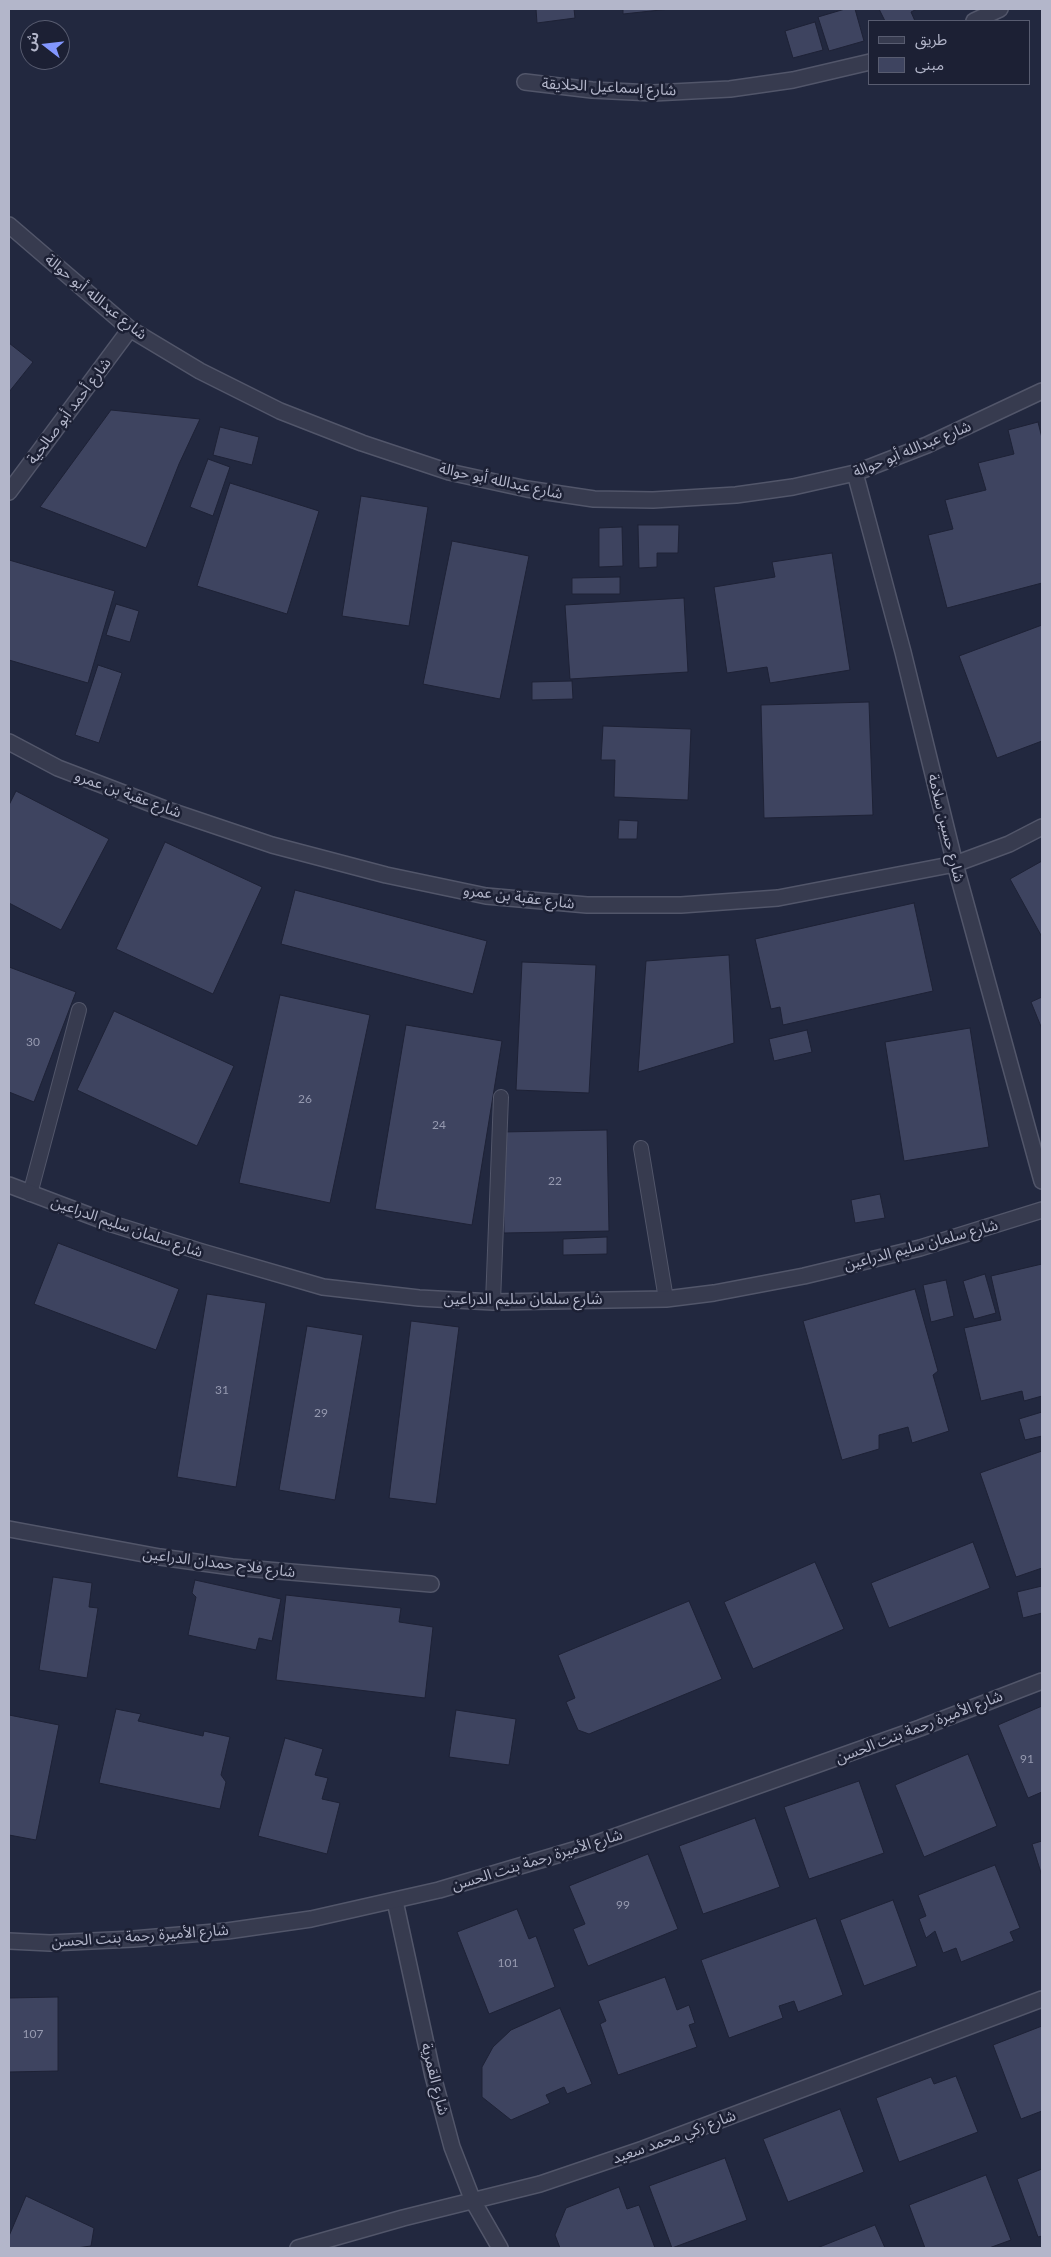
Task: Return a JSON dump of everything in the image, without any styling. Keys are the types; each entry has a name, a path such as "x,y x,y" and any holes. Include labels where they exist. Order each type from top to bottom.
{"street":[{"path":"976,20 1000,9"},
{"name":"شارع إسماعيل الحلايقة","path":"525,82 592,90 653,93 730,89 794,80 868,62"},
{"name":"شارع عبدالله أبو حوالة","path":"9,225 130,329 200,371 280,412 362,443 449,472 526,489 594,499 653,500 736,495 794,487 856,474 927,445 1042,391"},
{"name":"شارع أحمد أبو صالحية","path":"9,492 130,329"},
{"name":"شارع حسين سلامة","path":"856,474 903,652 954,864 1042,1181"},
{"name":"شارع عقبة بن عمرو","path":"9,742 58,768 164,809 272,844 386,875 486,896 587,905 681,905 778,898 954,864 1009,844 1042,827"},
{"name":"شارع سلمان سليم الدراعين","path":"9,1185 112,1224 323,1287 419,1298 493,1302 666,1299 714,1293 901,1253 1042,1210"},
{"name":"شارع فلاح حمدان الدراعين","path":"9,1529 160,1557 232,1567 431,1584"},
{"name":"شارع الأميرة رحمة بنت الحسن","path":"9,1941 50,1943 227,1930 311,1919 395,1901 594,1844 920,1728 1042,1681"},
{"name":"شارع القمرية","path":"395,1901 440,2102 452,2147 473,2201 500,2248"},
{"name":"شارع زكي محمد سعيد","path":"298,2248 403,2218 540,2184 643,2149 1042,1999"}],"lane":[{"path":"30,1194 79,1010"},
{"path":"493,1302 501,1097"},
{"path":"641,1148 666,1299"}],"building":[{"path":"536,9 574,9 575,18 537,23"},
{"path":"623,9 670,9 623,14"},
{"path":"845,9 855,9 864,41 829,51 818,17"},
{"path":"879,9 917,9 911,12 915,20 884,20"},
{"path":"815,22 823,50 793,58 785,31"},
{"path":"9,343 33,362 9,392"},
{"path":"111,410 200,419 179,464 146,548 40,507"},
{"path":"1038,422 1042,438 1042,583 947,608 928,535 953,529 945,500 986,490 978,463 1014,454 1008,430"},
{"path":"220,427 259,437 252,465 213,455"},
{"path":"208,459 230,467 213,516 190,507"},
{"path":"230,483 319,511 287,614 197,586"},
{"path":"361,496 428,507 409,626 342,616"},
{"path":"638,525 679,525 678,553 657,553 657,567 639,568"},
{"path":"622,527 623,566 599,567 599,528"},
{"path":"452,541 529,556 500,699 423,684"},
{"path":"832,553 850,670 770,683 767,667 727,673 714,587 775,577 772,562"},
{"path":"9,560 115,591 88,683 9,660"},
{"path":"620,577 620,594 572,594 572,578"},
{"path":"684,598 688,672 570,679 565,605"},
{"path":"116,604 139,611 130,642 106,635"},
{"path":"1042,625 1042,741 997,758 959,656"},
{"path":"98,665 122,673 99,743 75,735"},
{"path":"572,681 573,699 532,700 532,682"},
{"path":"869,702 873,815 764,818 761,705"},
{"path":"603,726 691,729 688,800 614,797 615,760 601,760"},
{"path":"16,791 109,839 61,930 9,903 9,805"},
{"path":"619,820 638,821 637,839 618,839"},
{"path":"165,842 262,887 213,994 116,949"},
{"path":"1042,861 1042,937 1010,879"},
{"path":"295,890 487,941 473,994 281,944"},
{"path":"914,903 933,991 783,1025 780,1007 771,1009 755,939"},
{"path":"729,955 734,1043 638,1072 646,961"},
{"path":"522,962 596,965 589,1093 516,1090"},
{"path":"9,967 76,992 34,1102 9,1092"},
{"path":"280,995 370,1015 330,1203 239,1183"},
{"path":"1042,997 1042,1029 1031,1002"},
{"path":"114,1011 234,1066 197,1146 77,1090"},
{"path":"406,1025 502,1041 472,1225 375,1209"},
{"path":"970,1028 989,1147 904,1161 885,1042"},
{"path":"807,1030 812,1052 774,1061 769,1039"},
{"path":"607,1130 609,1231 504,1233 502,1132"},
{"path":"880,1194 885,1218 855,1223 851,1200"},
{"path":"607,1237 607,1254 563,1255 563,1239"},
{"path":"58,1243 179,1289 156,1350 34,1304"},
{"path":"1042,1264 1042,1396 1024,1401 1022,1391 981,1401 964,1328 1001,1320 991,1276"},
{"path":"985,1274 996,1313 974,1319 963,1281"},
{"path":"946,1280 954,1316 931,1322 923,1285"},
{"path":"915,1289 938,1371 933,1375 949,1431 912,1443 908,1427 879,1435 879,1449 842,1460 803,1321"},
{"path":"207,1294 266,1303 236,1487 177,1477"},
{"path":"411,1321 459,1327 436,1504 389,1498"},
{"path":"307,1326 363,1335 335,1500 279,1490"},
{"path":"1042,1412 1042,1436 1025,1440 1019,1419"},
{"path":"1042,1451 1042,1568 1016,1577 980,1473"},
{"path":"973,1542 990,1588 889,1628 871,1583"},
{"path":"815,1562 844,1629 753,1669 724,1602"},
{"path":"53,1577 92,1583 89,1607 98,1608 87,1678 39,1670"},
{"path":"195,1580 281,1599 272,1641 259,1638 256,1650 188,1635 196,1597 192,1593"},
{"path":"1042,1586 1042,1613 1023,1618 1017,1592"},
{"path":"286,1595 401,1608 399,1622 433,1627 425,1698 276,1680"},
{"path":"689,1601 722,1679 589,1734 578,1730 566,1702 575,1698 558,1655"},
{"path":"1042,1706 1042,1792 1028,1798 998,1725"},
{"path":"116,1709 141,1714 138,1721 203,1736 204,1731 230,1737 221,1775 226,1782 220,1809 99,1783"},
{"path":"456,1710 516,1719 509,1765 449,1757"},
{"path":"9,1715 59,1725 36,1840 9,1835"},
{"path":"285,1738 323,1749 315,1775 328,1778 322,1799 340,1803 327,1854 258,1836"},
{"path":"968,1754 997,1826 924,1857 895,1785"},
{"path":"859,1781 884,1853 809,1879 784,1807"},
{"path":"755,1818 780,1887 703,1914 679,1846"},
{"path":"1042,1841 1042,1876 1032,1844"},
{"path":"648,1854 678,1929 588,1966 573,1929 585,1924 569,1886"},
{"path":"995,1865 1020,1928 1010,1932 1014,1941 961,1962 956,1948 943,1953 935,1931 926,1938 919,1919 926,1916 918,1895"},
{"path":"893,1900 917,1966 864,1986 840,1920"},
{"path":"517,1909 529,1939 536,1936 555,1987 489,2014 457,1932"},
{"path":"816,1918 843,1995 798,2012 794,2001 779,2006 783,2018 729,2038 701,1960"},
{"path":"665,1977 677,2010 689,2005 695,2023 689,2025 697,2047 618,2075 600,2024 606,2021 598,2001"},
{"path":"58,1997 58,2071 9,2072 9,1998"},
{"path":"560,2008 592,2084 567,2094 564,2087 546,2095 550,2103 511,2120 482,2097 482,2067 493,2047 511,2030"},
{"path":"1042,2026 1042,2111 1021,2119 993,2045"},
{"path":"956,2076 978,2132 899,2162 876,2098 931,2077 934,2084"},
{"path":"840,2109 864,2172 788,2202 763,2139"},
{"path":"725,2158 747,2220 672,2248 649,2186"},
{"path":"1042,2169 1042,2236 1038,2237 1017,2179"},
{"path":"986,2175 1011,2240 989,2248 925,2248 909,2205"},
{"path":"619,2187 627,2209 639,2205 655,2248 560,2248 555,2235 566,2208"},
{"path":"26,2196 94,2228 91,2246 76,2248 9,2248 9,2236"},
{"path":"875,2225 885,2248 817,2248"}]}
